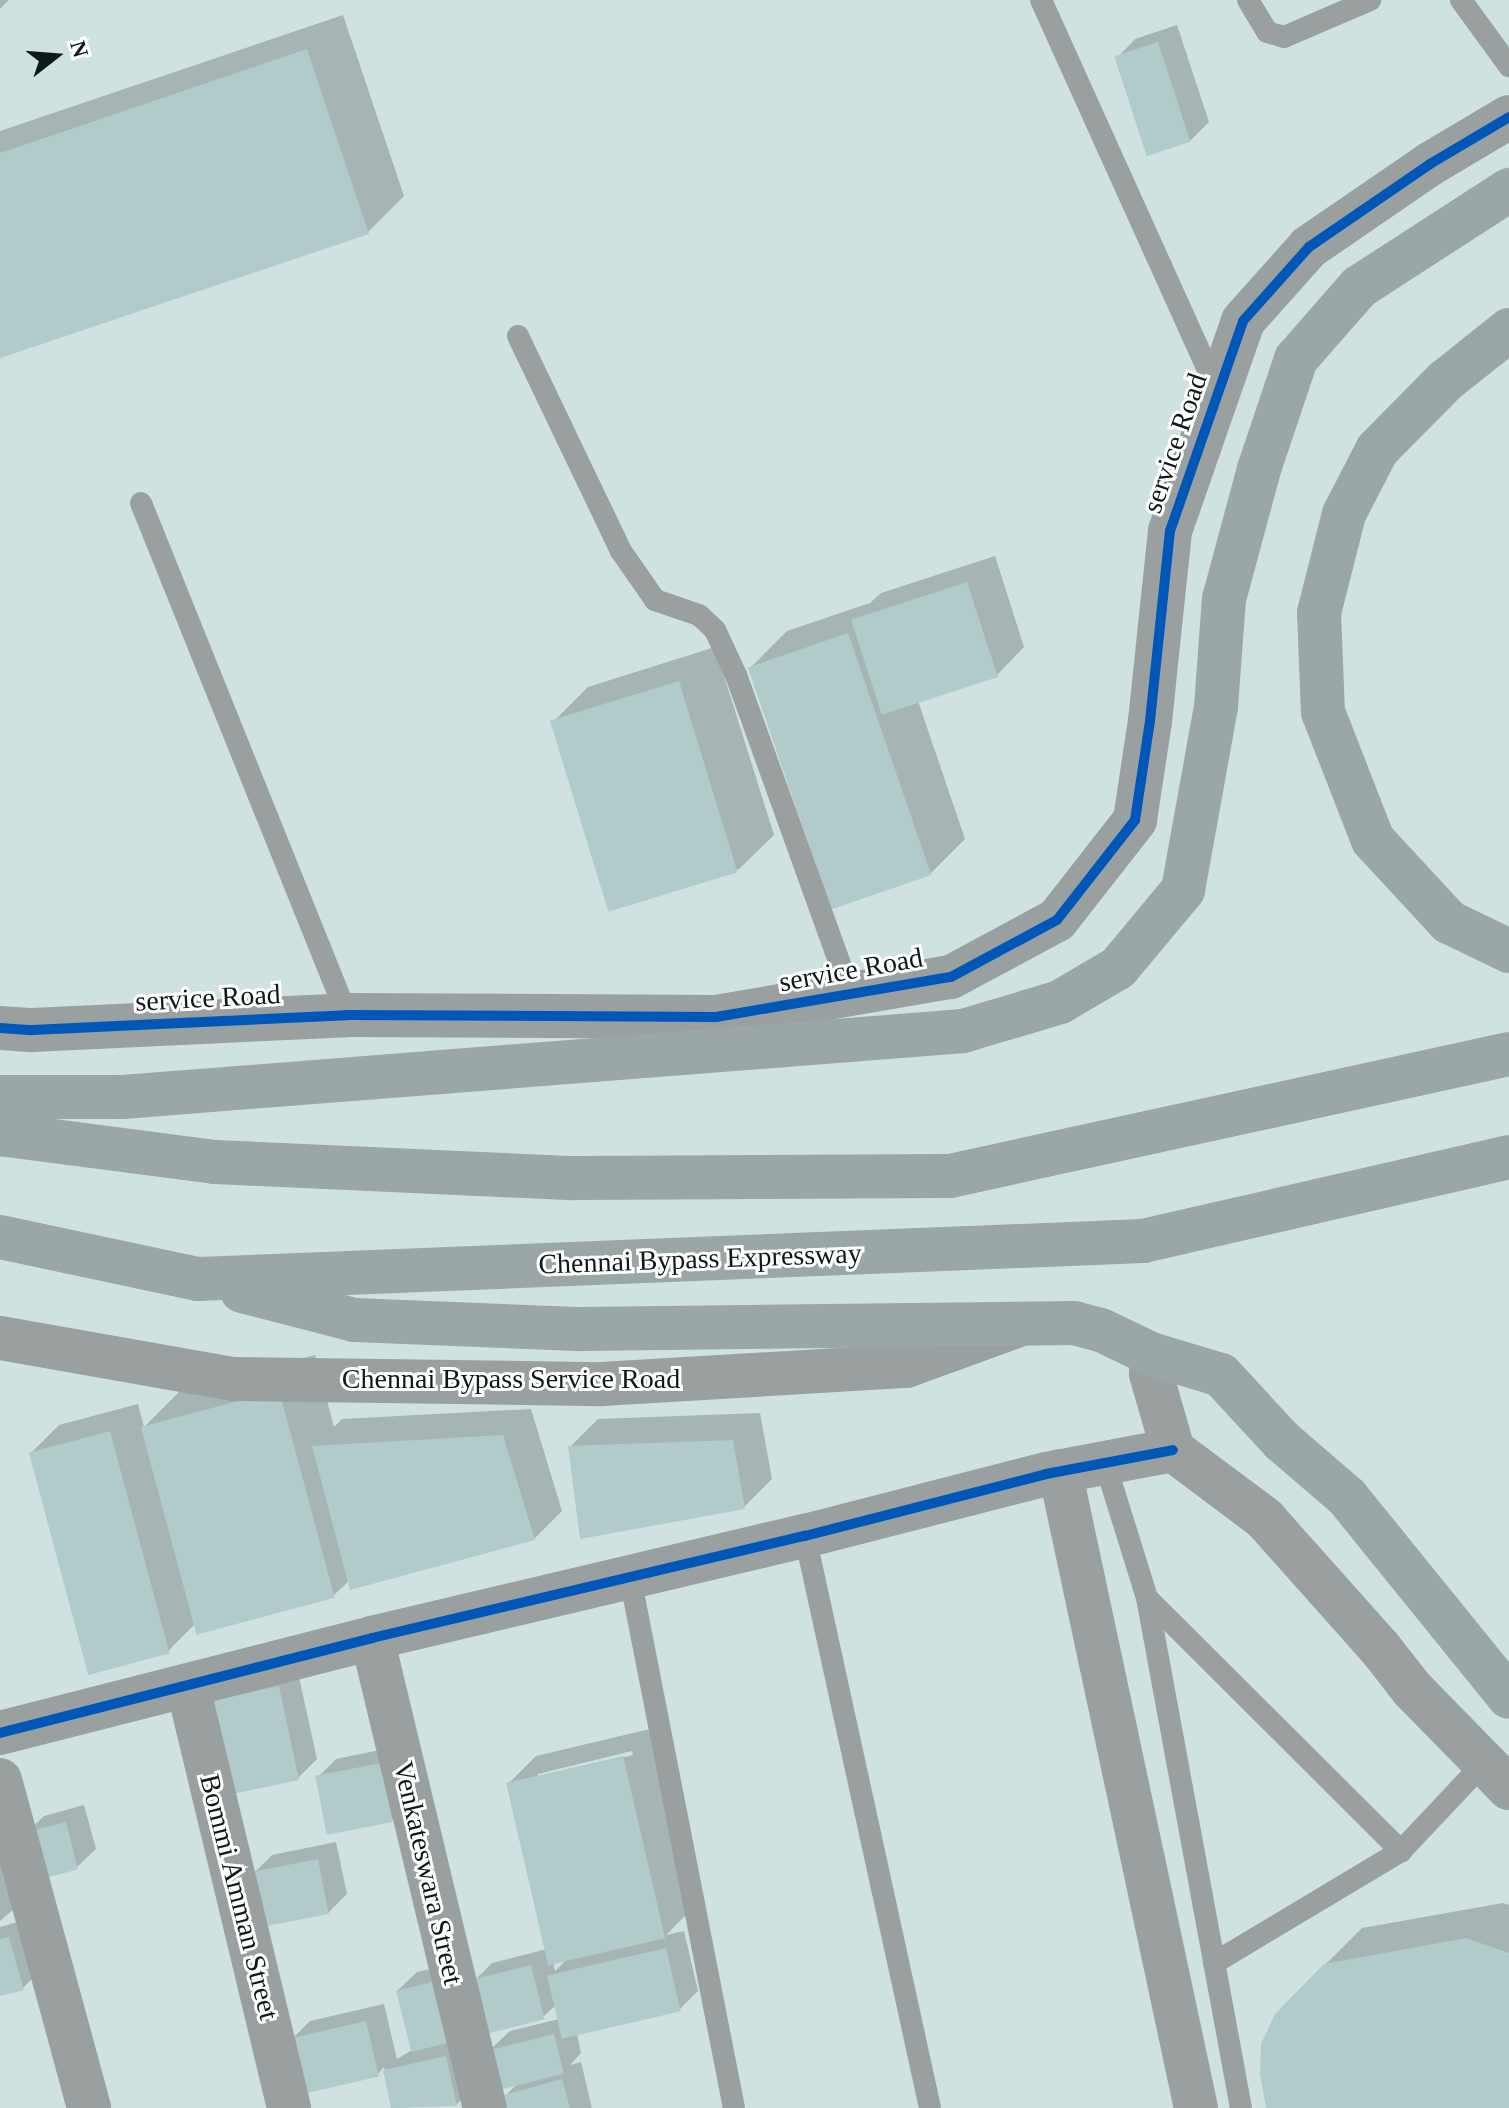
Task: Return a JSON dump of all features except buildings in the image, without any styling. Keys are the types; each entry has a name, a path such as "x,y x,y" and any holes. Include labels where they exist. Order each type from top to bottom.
{"highway":[{"path":"0,1097 123,1097 963,1031 1060,1002 1118,968 1183,890 1216,707 1224,599 1259,469 1296,359 1359,287 1509,190"},
{"path":"1509,330 1445,381 1377,450 1344,514 1319,613 1323,712 1373,840 1449,922 1509,951"},
{"path":"0,1134 215,1162 557,1177 950,1176 1509,1054"},
{"name":"Chennai Bypass Expressway","path":"0,1237 198,1279 1143,1241 1509,1157"},
{"path":"198,1279 354,1320 583,1329 1074,1323 1101,1330 1151,1354 1221,1375 1282,1441 1347,1497 1509,1697"}],"street":[{"name":"service Road","path":"0,1028 32,1030 347,1015 716,1017 951,977 1057,920 1135,820 1150,721 1170,531 1243,321 1309,247 1430,164 1509,117"},
{"name":"Chennai Bypass Service Road","path":"0,1338 233,1379 602,1384 906,1366 1019,1325"},
{"path":"1151,1354 1153,1385 1173,1450 1264,1518 1380,1648 1412,1689 1496,1776"},
{"path":"0,1733 372,1638 805,1536 1060,1471 1173,1450"},
{"path":"1060,1471 1196,2108"},
{"name":"Venkateswara Street","path":"372,1638 485,2108"},
{"name":"Bommi Amman Street","path":"188,1687 289,2108"},
{"path":"0,1780 89,2108"}],"lane":[{"path":"1041,0 1218,390"},
{"path":"1248,0 1267,32 1284,37 1370,0"},
{"path":"1461,0 1509,66"},
{"path":"518,336 621,551 655,600 699,615 715,630 742,690 851,994"},
{"path":"141,503 347,1015"},
{"path":"1105,1463 1147,1598 1241,2108"},
{"path":"805,1536 930,2108"},
{"path":"630,1577 734,2108"},
{"path":"1147,1598 1401,1851"},
{"path":"1214,1963 1401,1851 1496,1776"}],"cycle path":[{"path":"0,1028 32,1030 347,1015 716,1017 951,977 1057,920 1135,820 1150,721 1170,531 1243,321 1309,247 1430,164 1509,117"},
{"path":"0,1733 372,1638 805,1536 1046,1474 1173,1450"}]}
